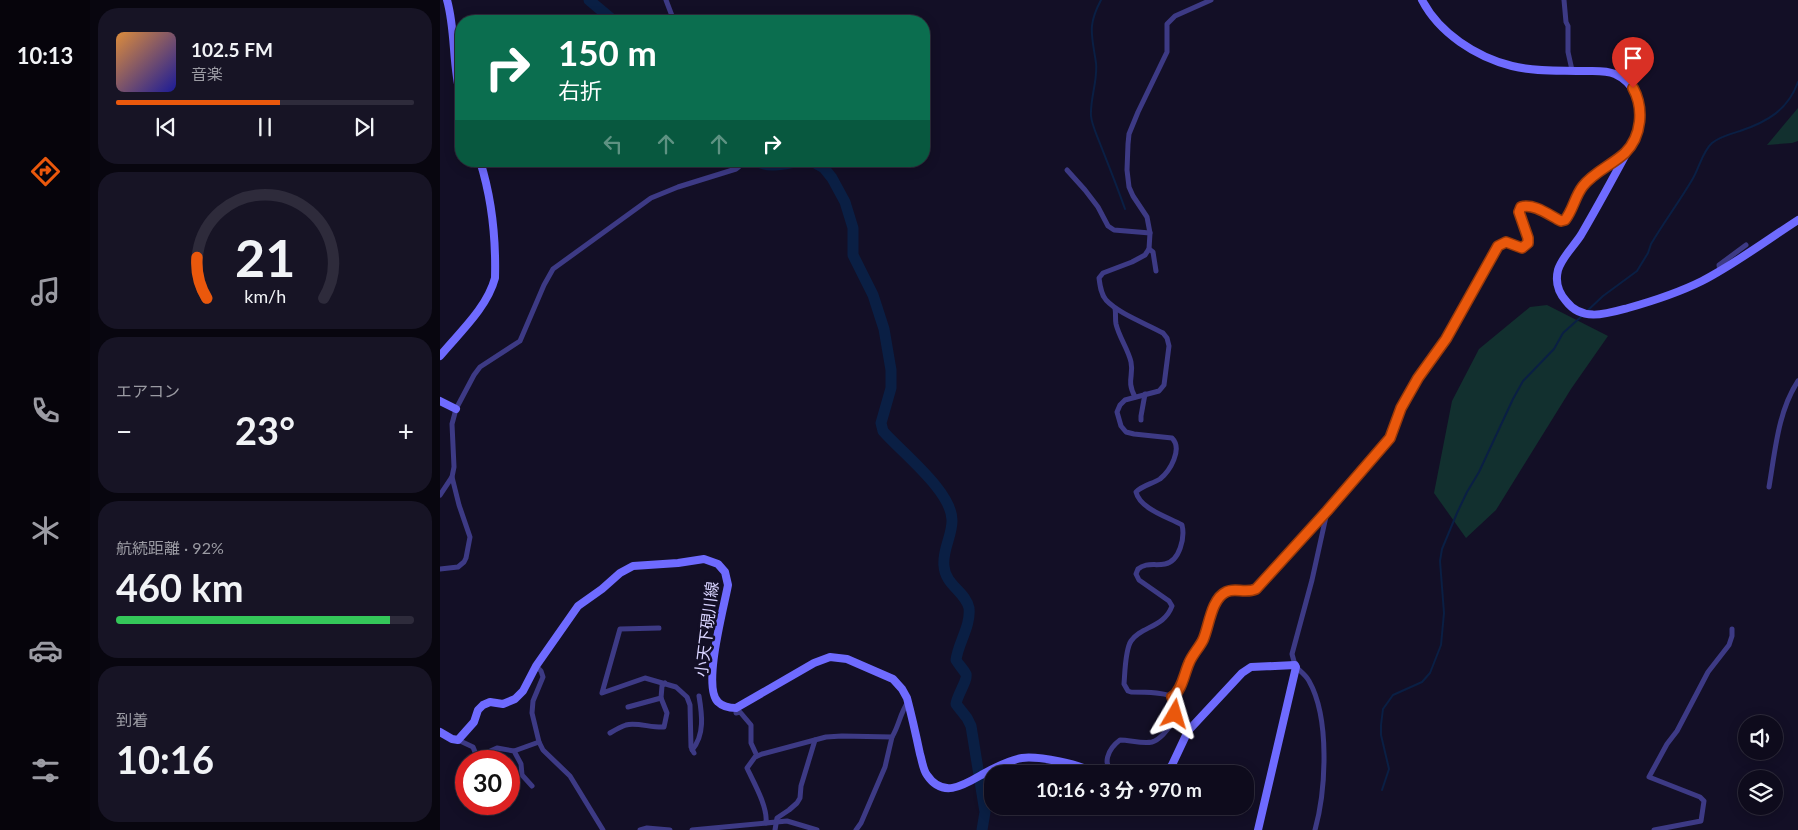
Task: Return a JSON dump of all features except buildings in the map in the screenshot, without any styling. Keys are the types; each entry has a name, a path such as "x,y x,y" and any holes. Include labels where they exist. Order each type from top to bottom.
{"main road":[{"path":"447,0 451,14 455,72"},
{"path":"1422,0 1435,20 1463,44 1480,54 1512,66 1530,70 1614,73 1624,79 1633,88 1638,97 1640,125 1580,236 1558,269 1556,282 1561,295 1571,308 1582,314 1595,316 1652,301 1720,271 1798,220"},
{"path":"440,356 486,300 495,278 490,203 482,167"},
{"path":"440,401 456,409"},
{"name":"小天下硯川線","path":"458,740 474,722 478,710 483,705 490,702 503,704 515,700 578,606 620,573 633,566 704,559 718,564 725,572 728,585 712,666 714,696 717,702 726,708 736,708 814,663 830,657 846,659 893,679 902,688 908,702 925,774 935,784 946,789 961,787 984,774"},
{"path":"1172,765 1188,731 1242,672 1252,668 1295,666 1258,830"},
{"path":"440,732 452,739 458,740"},
{"name":"小天下硯川線","path":"1003,765 1023,758 1051,760 1076,765"}],"street":[{"path":"666,0 672,15"},
{"path":"1108,765 1107,754 1120,740 1152,742 1164,735 1170,727 1175,714 1176,707 1172,697 1167,694 1131,692 1124,687 1124,684 1128,650 1131,642 1169,615 1172,606 1170,602 1139,580 1136,574 1138,568 1144,565 1165,564 1172,561 1179,552 1184,535 1182,525 1147,506 1137,497 1136,492 1140,488 1159,479 1168,469 1177,450 1176,441 1172,438 1126,432 1121,426 1117,412 1120,404 1125,400 1159,391 1164,385 1169,346 1167,338 1163,333 1115,308 1105,300 1100,288 1099,278 1108,271 1145,255 1149,249 1150,233 1147,217 1129,187 1127,170 1129,134 1167,52 1167,24 1175,16 1211,0"},
{"path":"1564,0 1568,26 1568,52 1572,70"},
{"path":"1172,697 1177,694 1189,662 1203,639 1210,616 1222,595 1227,591 1244,592 1256,589 1390,438 1401,408 1418,378 1446,339 1498,246 1506,242 1522,248 1526,245 1528,238 1519,212 1520,209 1524,206 1535,207 1561,221 1565,220 1574,199 1584,185 1626,152"},
{"path":"440,495 452,477 454,467 452,424 456,409 474,374 480,367 520,341 544,285 554,268 651,198 738,167"},
{"path":"1067,170 1098,207 1108,226 1114,230 1150,233"},
{"path":"1720,271 1719,265 1746,245"},
{"path":"1149,249 1153,252 1156,271"},
{"path":"1115,308 1116,324 1126,346 1131,364 1130,389 1135,397"},
{"path":"1769,488 1776,445 1786,404 1798,381"},
{"path":"1141,420 1145,394"},
{"path":"440,569 458,567 464,562 470,537 452,477"},
{"path":"1315,830 1322,780 1323,736 1317,698 1308,679 1295,666 1292,654 1312,580 1327,511"},
{"path":"659,628 620,629 602,693 645,678 676,687 688,697 693,752 698,742 701,727 699,696"},
{"path":"1654,830 1701,821 1704,801 1700,797 1649,777 1667,744 1677,731 1708,672 1729,645 1732,629"},
{"path":"536,666 541,670 543,677 533,700 532,713 539,742 543,750 570,776 603,830"},
{"path":"610,732 632,724 664,728 667,714 661,698 662,686 665,683"},
{"path":"628,707 661,698"},
{"path":"856,830 862,823 885,767 901,711 908,702"},
{"path":"736,713 740,712 751,725 750,743 757,756"},
{"path":"766,823 767,818 759,794 747,768 757,756 826,737 892,738"},
{"path":"458,740 473,747 474,750"},
{"path":"775,830 777,818 790,810 800,798 801,786 815,740"},
{"path":"517,750 539,742"},
{"path":"493,750 497,748 508,750"},
{"path":"520,762 522,775 532,786"},
{"path":"692,830 788,821 817,830"},
{"path":"640,830 647,828 670,830"}],"green space":[{"path":"1798,108 1798,141 1767,145"},
{"path":"1547,305 1608,336 1571,389 1496,510 1466,538 1434,493 1452,401 1479,349 1530,307"}],"waterway":[{"path":"589,0 607,15"},
{"path":"1101,0 1092,24 1096,69 1091,116 1094,129 1125,209"},
{"path":"1586,312 1603,296 1637,271 1651,244 1692,180 1703,156 1712,143 1768,119 1789,100 1798,82"},
{"path":"822,167 832,178 845,202 853,228 853,255 873,295 884,329 891,370 891,388 881,423 883,431 925,473 944,498 950,510 952,527 944,555 945,573 964,597 969,608 968,621 956,660 966,674 966,677 956,704 971,726 985,812 982,830"},
{"path":"1382,790 1389,769 1381,735 1383,709 1393,695 1422,682 1430,673 1441,645 1444,613 1440,561 1442,549 1457,513 1523,381 1554,349 1563,333 1583,315"}],"route":[{"path":"1175,714 1176,707 1172,697 1177,694 1189,662 1203,639 1210,616 1222,595 1227,591 1251,592 1256,589 1385,445 1390,438 1401,408 1418,378 1446,339 1498,246 1506,242 1522,248 1528,243 1519,212 1521,207 1535,207 1561,221 1565,220 1574,199 1584,185 1626,152 1640,125 1638,97 1633,88"}]}
